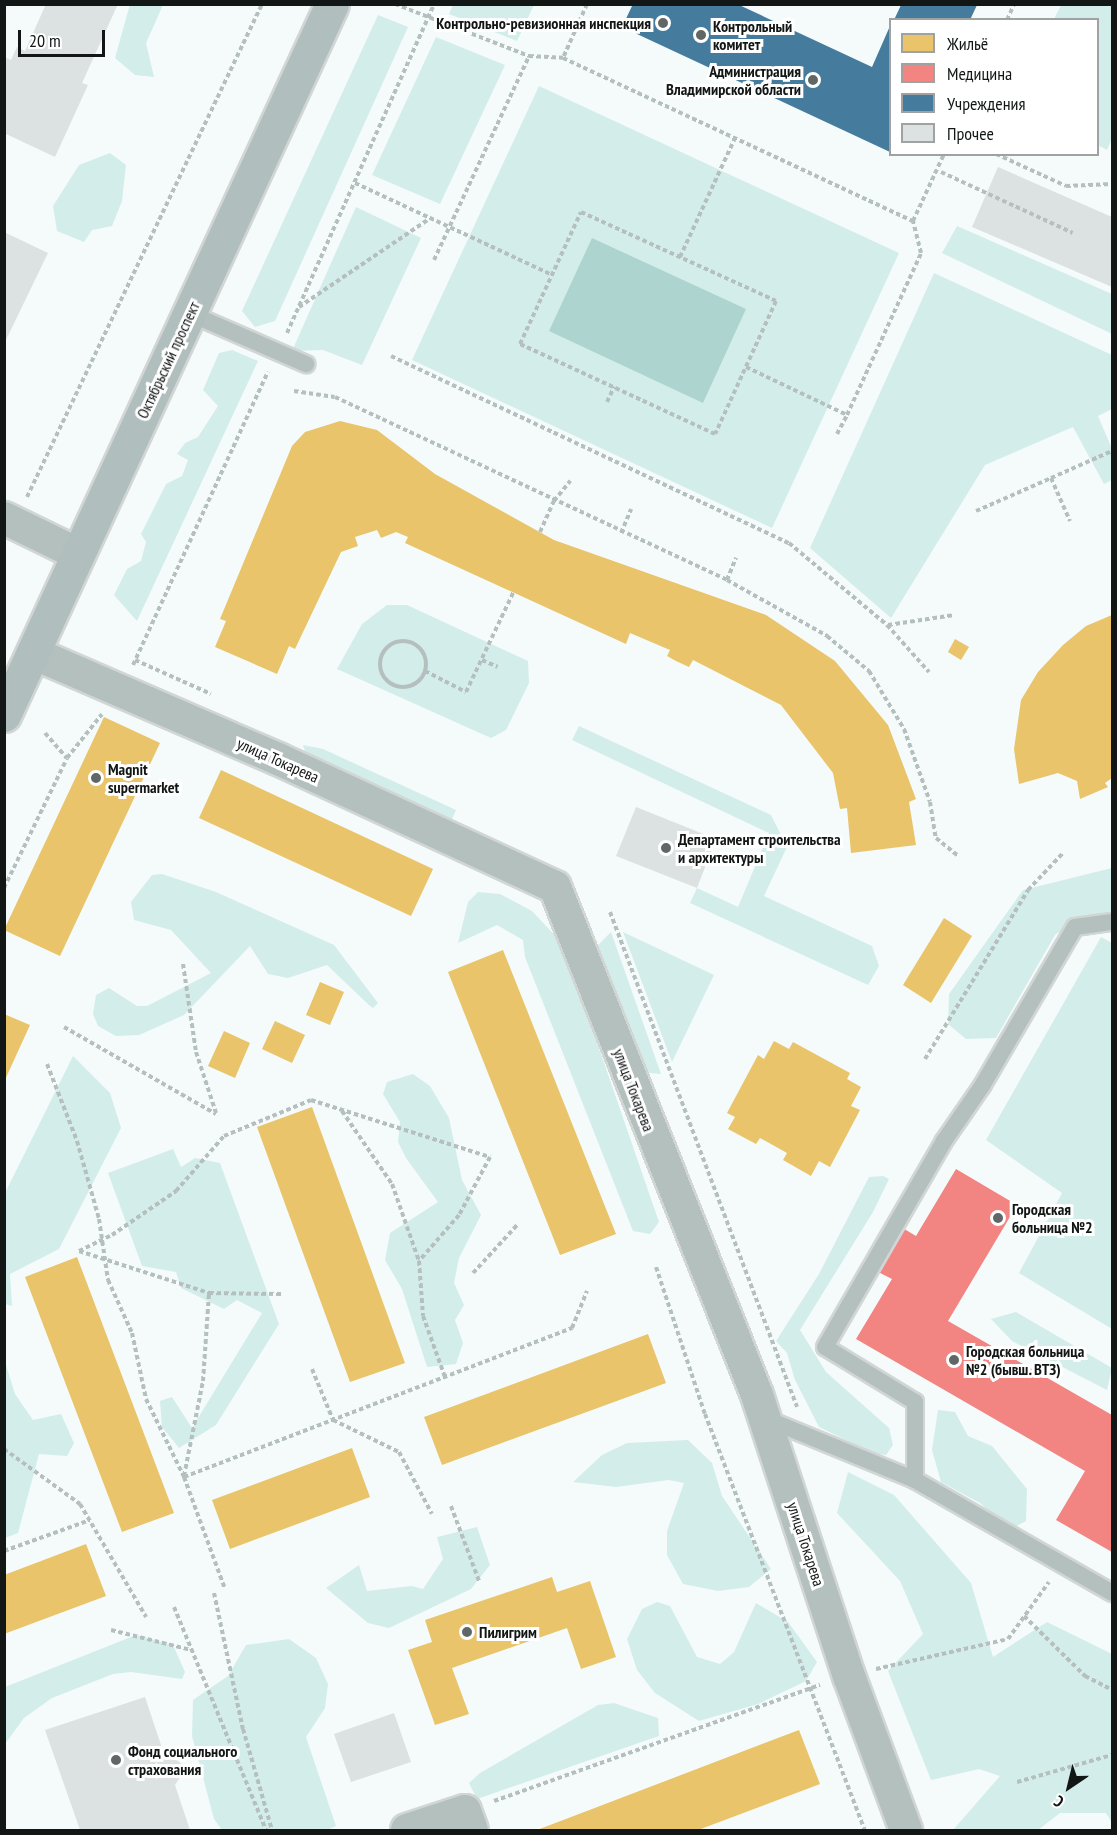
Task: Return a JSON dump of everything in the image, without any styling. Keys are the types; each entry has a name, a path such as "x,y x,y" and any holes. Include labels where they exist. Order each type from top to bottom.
{"main road":[{"name":"Октябрьский проспект","path":"4,715 332,4"}],"street":[{"path":"15,509 78,554"},
{"name":"улица Токарева","path":"33,653 278,759 555,888 764,1418 849,1676 906,1830"},
{"path":"407,1830 468,1821"}],"lane":[{"path":"189,313 306,364"},
{"path":"915,1480 915,1402 825,1347 944,1141 982,1086 1075,927 1113,922"},
{"path":"764,1418 915,1480 1113,1593"}],"path":[{"path":"15,509 262,4"},
{"path":"395,4 529,56 563,58 913,221"},
{"path":"4,888 67,758 121,691 355,183 434,4"},
{"path":"563,58 587,4"},
{"path":"1008,18 1014,4"},
{"path":"434,260 529,56"},
{"path":"680,257 735,138"},
{"path":"837,434 921,254 913,221 943,156"},
{"path":"1000,156 1066,186 1113,184"},
{"path":"941,172 1073,233"},
{"path":"355,183 552,275"},
{"path":"582,212 680,257 776,301 715,434 520,344 582,212"},
{"path":"298,308 430,219"},
{"path":"391,356 789,543 887,625 929,672"},
{"path":"746,367 847,415"},
{"path":"607,402 614,387"},
{"path":"294,391 335,397 727,580 827,636 869,671 904,729 930,802 936,838 958,856"},
{"path":"976,511 1113,451"},
{"path":"1051,478 1070,521"},
{"path":"540,532 554,501 570,481"},
{"path":"621,532 631,509"},
{"path":"727,580 736,558"},
{"path":"425,671 466,692 513,593"},
{"path":"887,625 954,615"},
{"path":"398,641 414,643 425,656 425,671 413,684 396,685 382,672 383,653 398,641"},
{"path":"482,660 498,668"},
{"path":"45,734 67,758"},
{"path":"925,1059 1028,890 1062,854"},
{"path":"610,912 808,1436"},
{"path":"64,1026 216,1114 196,1052 183,964"},
{"path":"47,1064 77,1141 102,1240 108,1280 132,1333 146,1399 184,1477 225,1589"},
{"path":"284,1294 209,1293 79,1251 102,1240 176,1191 224,1136 311,1100 490,1157 459,1215 419,1261"},
{"path":"341,1109 392,1184 419,1261 423,1316 445,1377"},
{"path":"472,1273 518,1224"},
{"path":"656,1267 705,1414 813,1688 865,1830"},
{"path":"184,1477 572,1328 587,1291"},
{"path":"184,1477 203,1381 209,1293"},
{"path":"312,1369 333,1420 399,1452 432,1514"},
{"path":"4,1449 80,1504 146,1617"},
{"path":"451,1506 479,1581"},
{"path":"4,1551 90,1520"},
{"path":"868,1670 1008,1639 1061,1564"},
{"path":"214,1593 243,1729 272,1830"},
{"path":"174,1607 266,1830"},
{"path":"1024,1616 1086,1676 1113,1690"},
{"path":"111,1630 192,1650"},
{"path":"468,1821 829,1682"},
{"path":"1017,1782 1113,1755"}],"shaded area":[{"path":"130,4 163,5 146,43 154,77 135,75 115,58"},
{"path":"453,4 534,5 517,41 449,14"},
{"path":"1061,5 1112,5 1112,138 1107,150 1099,146 1099,18 1054,18"},
{"path":"378,15 408,27 275,321 255,327 242,311"},
{"path":"436,37 505,65 440,204 372,175"},
{"path":"539,86 899,253 772,528 412,360"},
{"path":"110,153 126,165 122,201 112,226 92,230 84,242 57,231 53,206 79,165"},
{"path":"356,207 421,238 362,365 323,350 292,351"},
{"path":"957,226 1112,294 1112,334 942,253"},
{"path":"592,238 746,309 703,403 549,331"},
{"path":"934,273 1112,355 1112,409 1098,416 1112,449 1112,480 1104,484 1073,427 985,465 891,618 810,548"},
{"path":"232,350 258,361 137,621 114,595 127,569 141,561 146,542 141,534 166,484 182,476 188,460 177,454 185,443 198,437 218,406 203,390 219,353"},
{"path":"387,605 407,605 528,661 529,683 506,730 491,738 337,669 362,624"},
{"path":"579,726 771,815 787,847 764,896 872,946 879,966 868,985 690,903 697,888 738,907 769,833 572,740"},
{"path":"303,745 323,749 456,810 448,828 308,760"},
{"path":"1112,868 1112,913 1077,919 1055,935 996,1038 966,1039 948,1024 949,994 1023,890"},
{"path":"162,874 216,892 334,945 378,1003 373,1008 327,965 288,978 268,974 250,946 184,1015 139,1035 116,1036 98,1026 93,1014 96,995 109,988 137,1006 147,1006 211,973 171,930 134,920 131,902 152,875"},
{"path":"478,892 500,894 532,911 563,944 659,1222 650,1234 633,1231 525,957 523,940 497,925 458,943 468,902"},
{"path":"611,932 661,1074 641,1072 596,947"},
{"path":"623,932 714,975 672,1062"},
{"path":"1101,937 1112,943 1112,1329 1019,1273 1062,1193 986,1140"},
{"path":"73,1056 110,1093 121,1128 59,1249 10,1274 12,1306 5,1304 5,1193"},
{"path":"413,1074 430,1086 449,1118 462,1180 481,1215 459,1258 454,1283 464,1305 455,1320 463,1343 456,1364 427,1367 402,1289 385,1260 390,1233 438,1202 406,1158 398,1142 400,1122 383,1094 387,1082"},
{"path":"173,1149 181,1167 195,1158 220,1163 279,1324 216,1425 179,1448 162,1427 160,1401 172,1397 192,1428 262,1313 237,1300 224,1309 181,1288 176,1272 142,1266 108,1173"},
{"path":"883,1176 889,1179 873,1212 800,1330 826,1372 889,1428 893,1445 886,1455 873,1453 819,1427 795,1380 787,1353 776,1341 819,1274 869,1177"},
{"path":"1016,1312 1112,1368 1107,1390 1012,1341 991,1319"},
{"path":"4,1358 15,1394 33,1420 61,1414 74,1443 67,1456 39,1454 18,1533 5,1538"},
{"path":"938,1410 955,1412 968,1436 992,1446 1027,1489 1026,1521 1009,1530 980,1503 941,1482 932,1450"},
{"path":"688,1440 712,1463 722,1496 771,1569 749,1587 718,1591 683,1584 667,1555 667,1531 684,1483 669,1480 616,1487 573,1482 602,1455 627,1443"},
{"path":"848,1472 894,1495 971,1583 993,1657 1047,1622 1112,1654 1112,1823 1106,1813 1060,1813 1038,1830 953,1830 1000,1776 979,1769 931,1780 888,1671 923,1634 900,1581 837,1513"},
{"path":"477,1527 490,1565 471,1589 389,1628 368,1623 326,1588 359,1565 367,1591 412,1586 423,1589 443,1559 437,1537"},
{"path":"657,1602 670,1606 697,1657 720,1664 734,1652 756,1603 788,1622 817,1662 806,1681 758,1704 699,1721 655,1693 637,1670 627,1639 642,1609"},
{"path":"136,1635 173,1645 185,1672 182,1679 131,1672 113,1674 52,1698 24,1718 5,1744 5,1687"},
{"path":"289,1639 316,1658 328,1684 325,1708 306,1737 336,1826 327,1830 222,1830 214,1819 192,1736 193,1700 228,1676 246,1645"},
{"path":"614,1703 658,1718 659,1736 477,1799 469,1783 480,1773 598,1705"}],"building: Жильё":[{"path":"340,421 377,430 435,474 554,540 766,615 835,661 888,725 916,799 909,802 916,845 851,853 847,808 840,809 833,773 781,705 693,660 689,667 676,661 667,656 670,650 630,633 626,644 405,543 408,537 396,532 381,538 377,530 355,537 358,546 341,552 295,649 289,646 277,674 215,647 226,621 220,619 292,446 305,432"},
{"path":"1112,615 1112,778 1105,783 1108,787 1080,799 1077,781 1058,773 1019,784 1014,749 1021,700 1038,672 1063,645 1086,626"},
{"path":"955,639 969,647 961,660 948,652"},
{"path":"104,717 160,743 60,956 4,930"},
{"path":"221,770 433,869 411,916 199,818"},
{"path":"944,918 972,936 931,1003 903,985"},
{"path":"503,950 616,1234 560,1255 448,972"},
{"path":"320,982 344,992 330,1025 306,1015"},
{"path":"4,1014 30,1025 4,1082"},
{"path":"275,1021 305,1035 292,1063 262,1049"},
{"path":"224,1031 250,1043 235,1078 208,1066"},
{"path":"774,1041 789,1049 793,1042 850,1073 847,1079 861,1087 851,1106 860,1110 830,1167 819,1161 811,1176 783,1160 787,1153 760,1138 756,1144 728,1129 735,1117 727,1113 758,1055 764,1059"},
{"path":"312,1107 405,1363 350,1382 257,1127"},
{"path":"77,1257 174,1513 122,1532 25,1277"},
{"path":"648,1334 666,1383 442,1465 424,1417"},
{"path":"352,1448 370,1497 230,1549 212,1500"},
{"path":"86,1544 106,1596 4,1634 4,1575"},
{"path":"552,1577 557,1592 590,1581 616,1657 581,1669 567,1628 452,1668 469,1714 435,1725 408,1650 432,1642 425,1620"},
{"path":"799,1730 820,1784 698,1830 537,1830"}],"building: Медицина":[{"name":"Городская больница №2 (бывш. ВТЗ)","path":"956,1169 1017,1205 948,1321 1112,1415 1112,1552 1056,1520 1085,1471 856,1339 892,1279 876,1271 901,1227 916,1236"}],"building: Учреждения":[{"name":"Администрация Владимирской области","path":"633,4 737,4 872,67 889,28 889,152 622,27"},
{"path":"901,5 977,5 971,18 895,18"}],"building: Прочее":[{"path":"46,4 118,4 82,83 88,85 55,157 4,133 4,57 11,60 17,47 25,51"},
{"path":"998,167 1112,217 1112,287 972,227"},
{"path":"4,232 48,253 4,344"},
{"name":"Департамент строительства и архитектуры","path":"636,807 716,839 697,888 616,856"},
{"name":"Фонд социального страхования","path":"145,1697 163,1751 182,1764 181,1776 175,1785 190,1830 80,1830 45,1730"},
{"path":"394,1713 411,1762 351,1782 334,1734"}],"place":[{"name":"Контрольно-ревизионная инспекция","path":"663,23"},
{"name":"Контрольный комитет","path":"701,35"},
{"name":"Администрация Владимирской области","path":"813,80"},
{"name":"Magnit supermarket","path":"96,778"},
{"name":"Департамент строительства и архитектуры","path":"666,848"},
{"name":"Городская больница №2","path":"998,1218"},
{"name":"Городская больница №2 (бывш. ВТЗ)","path":"954,1360"},
{"name":"Пилигрим","path":"467,1632"},
{"name":"Фонд социального страхования","path":"116,1760"}]}
